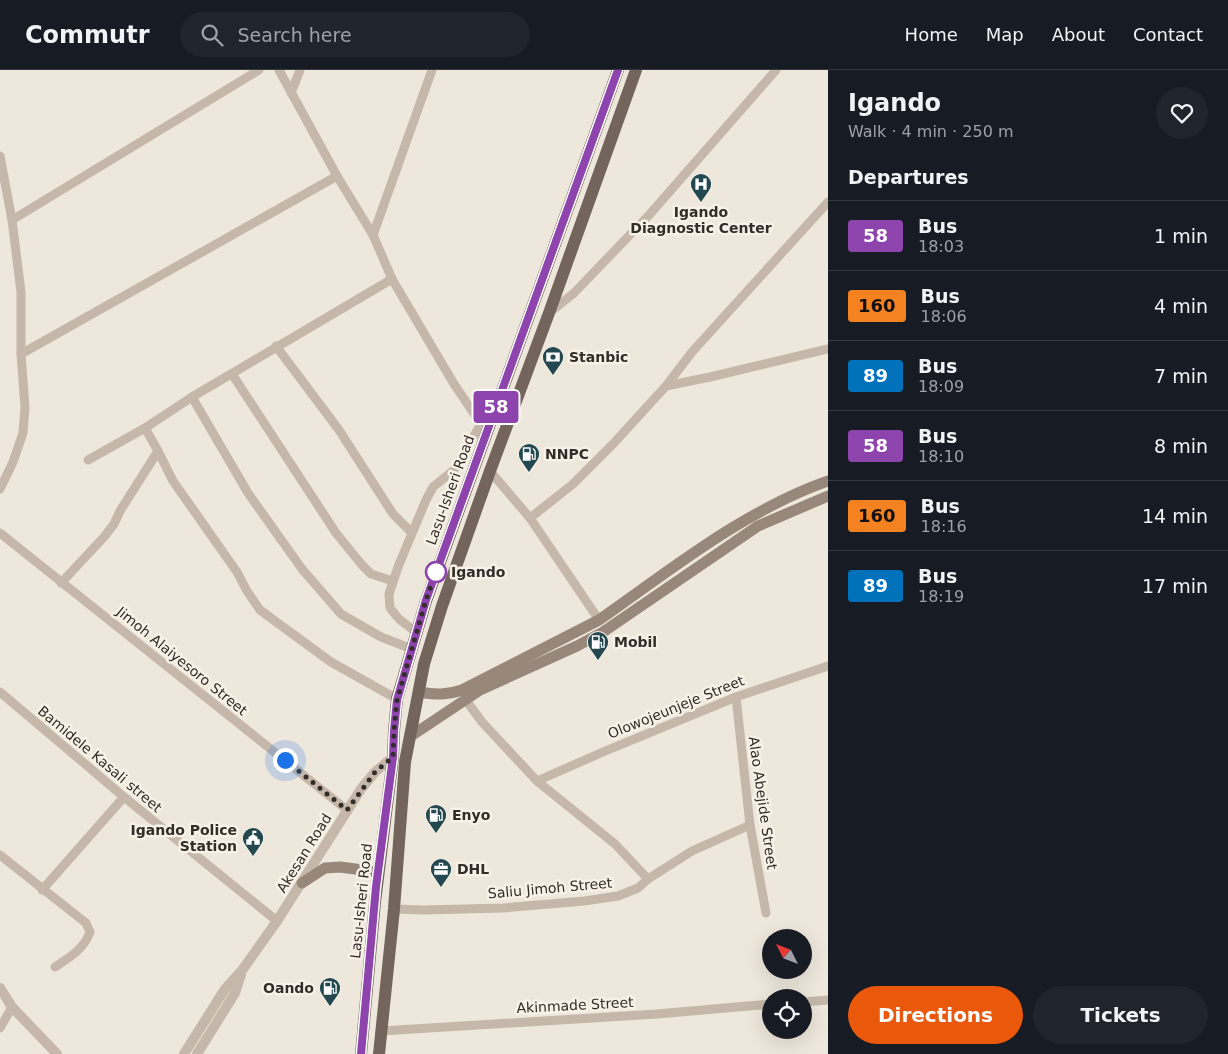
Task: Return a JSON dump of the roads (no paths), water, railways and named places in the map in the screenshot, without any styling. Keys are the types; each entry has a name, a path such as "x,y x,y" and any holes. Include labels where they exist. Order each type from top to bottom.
{"main road":[{"name":"Lasu-Isheri Road","path":"361,1054 378,872 393,757 397,700 426,600 484,426 618,70"},
{"path":"378,1054 394,908 405,762 424,664 490,471 636,70"},
{"path":"419,692 439,696 462,690 599,620 752,515 813,486 828,481"},
{"path":"411,736 480,690 578,646 604,632 758,526 827,498"},
{"path":"302,883 325,868 340,867 378,872"}],"street":[{"path":"12,220 259,70"},
{"path":"278,70 337,176 373,234 392,278 454,384 484,426 454,470 434,487 412,533 393,581 389,594 390,608 399,619 416,633"},
{"path":"291,94 300,70"},
{"path":"373,234 432,70"},
{"path":"549,313 574,293 650,214 776,70"},
{"path":"0,156 12,220 21,292 21,354 25,407 23,433 13,462 0,489"},
{"path":"21,354 337,176"},
{"path":"530,518 573,484 612,444 666,386 692,352 828,202"},
{"path":"88,460 145,428 192,397 392,278"},
{"path":"276,346 339,430 393,514 412,533"},
{"path":"666,386 828,349"},
{"path":"232,374 336,533 371,574 393,581"},
{"path":"192,397 248,493 302,569 341,614 381,637 412,650"},
{"path":"145,428 173,481 237,572 260,610 331,662 397,700"},
{"path":"61,583 114,524 120,511 158,451"},
{"path":"490,471 530,518 599,620"},
{"name":"Jimoh Alaiyesoro Street","path":"0,533 347,810"},
{"name":"Olowojeunjeje Street","path":"537,781 736,697 828,666"},
{"name":"Bamidele Kasali street","path":"0,692 124,797 277,921"},
{"name":"Alao Abejide Street","path":"736,697 750,825 766,913"},
{"path":"465,699 502,744 537,781 615,844 648,879"},
{"name":"Akesan Road","path":"184,1054 225,989 243,969 277,921 347,810 375,772 393,757"},
{"path":"42,890 124,797"},
{"name":"Saliu Jimoh Street","path":"394,908 503,908 618,896 638,888 648,879 692,851 750,825"},
{"path":"0,855 86,923 90,932 86,942 79,950 55,966"},
{"name":"Akesan Road","path":"196,1054 235,993 243,969"},
{"path":"0,988 12,1007 57,1054"},
{"path":"812,1001 828,1000"},
{"name":"Akinmade Street","path":"380,1030 657,1014 762,1005"},
{"path":"0,1028 12,1007"}],"place":[{"name":"Igando Diagnostic Center","path":"701,203"},
{"name":"Stanbic","path":"553,376"},
{"name":"NNPC","path":"529,473"},
{"name":"Igando","path":"436,572"},
{"name":"Mobil","path":"598,661"},
{"name":"Enyo","path":"436,834"},
{"name":"Igando Police Station","path":"253,857"},
{"name":"DHL","path":"441,888"},
{"name":"Oando","path":"330,1007"}]}
